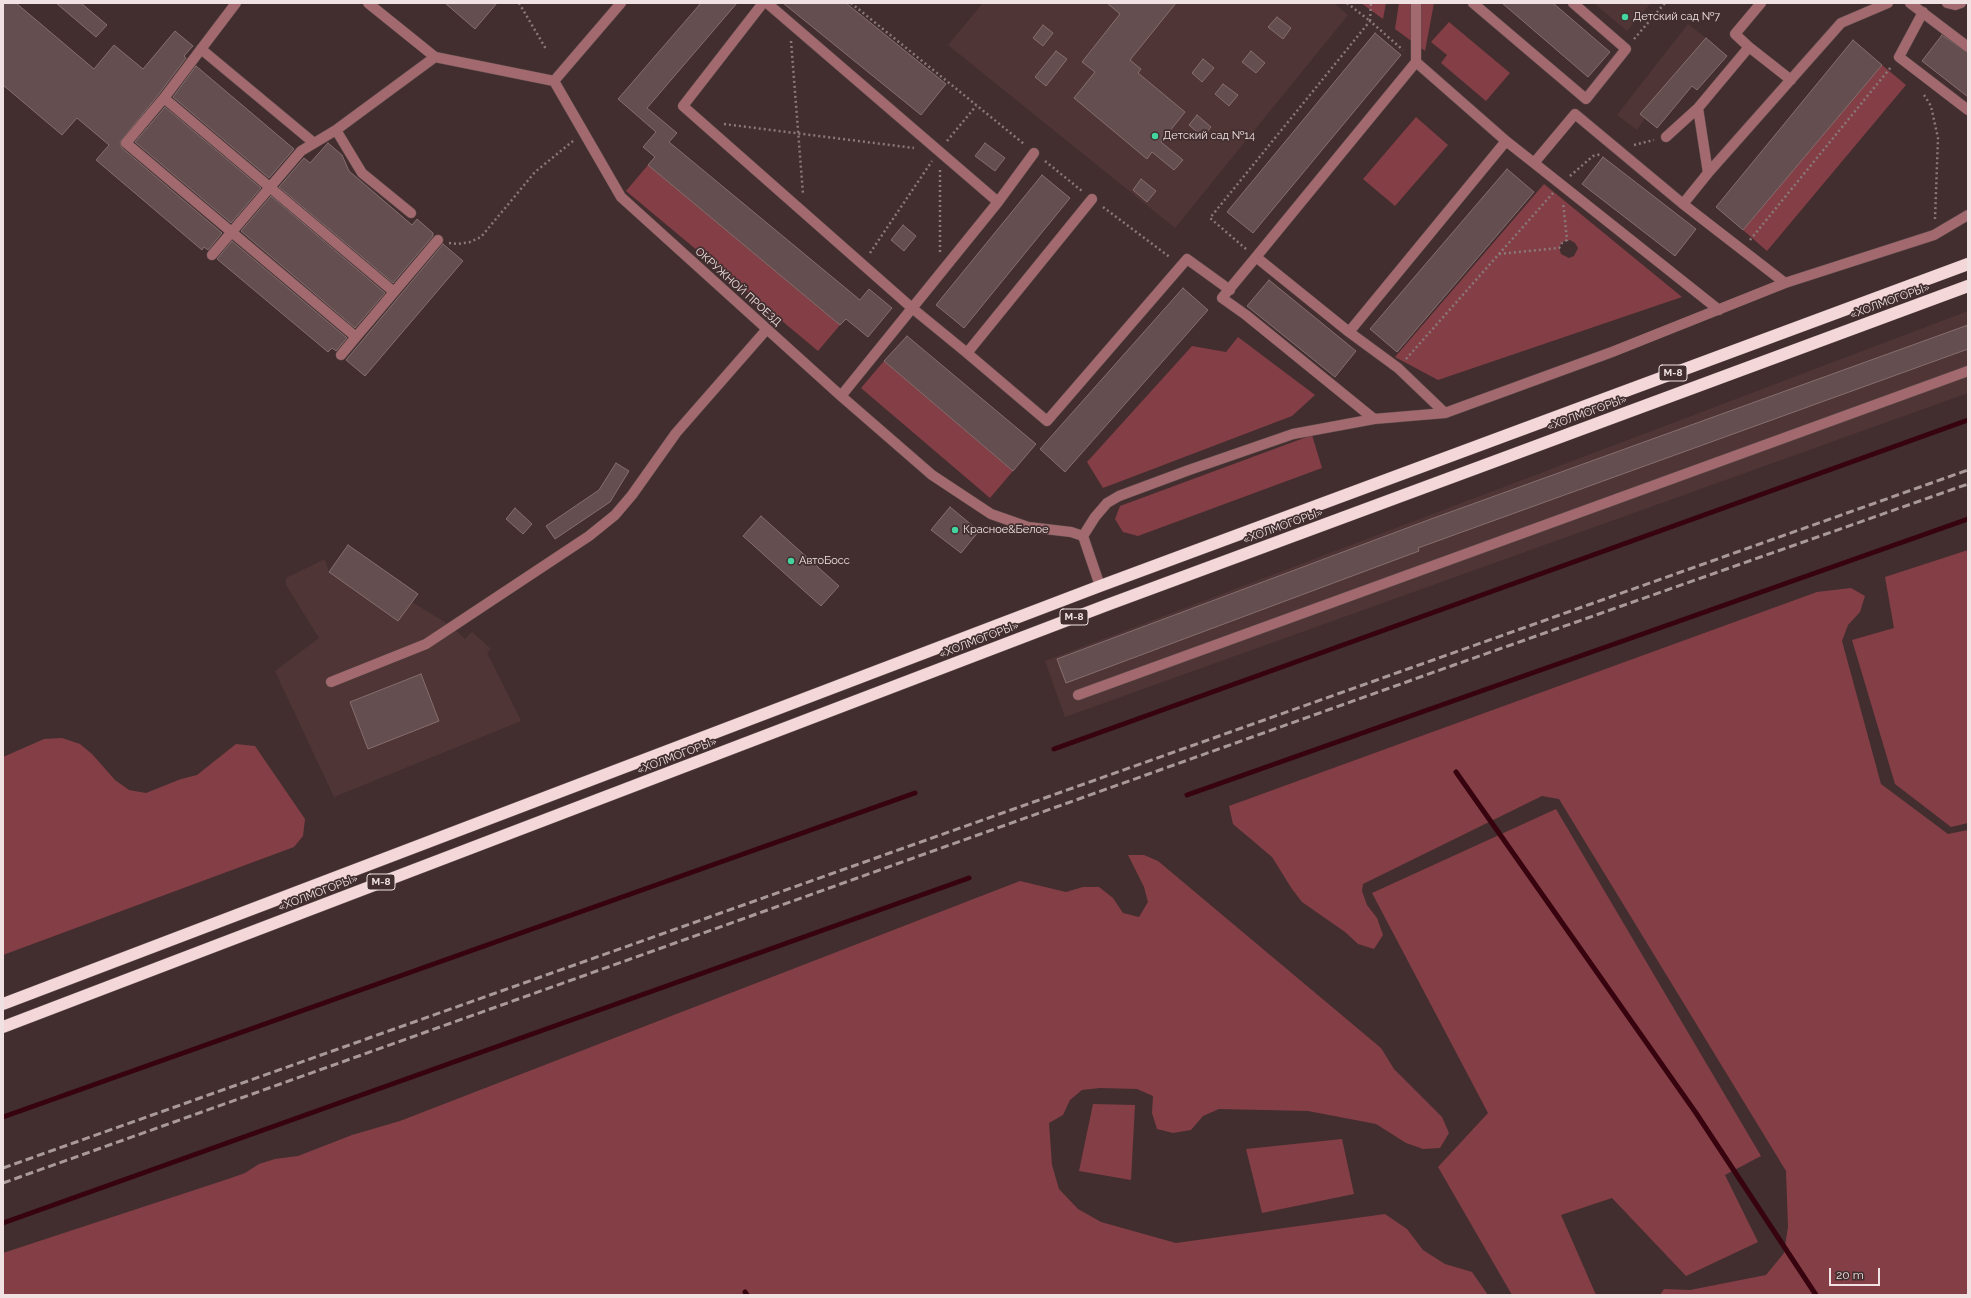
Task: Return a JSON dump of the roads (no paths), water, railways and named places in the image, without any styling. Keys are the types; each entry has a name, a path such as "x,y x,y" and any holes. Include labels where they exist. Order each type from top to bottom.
{"highway":[{"name":"«ХОЛМОГОРЫ»","path":"3,1004 1100,586 1968,264"},
{"name":"«ХОЛМОГОРЫ»","path":"3,1026 1107,605 1968,286"}],"street":[{"path":"236,3 164,98 126,143 356,337"},
{"path":"368,3 435,57 554,81 621,3"},
{"path":"763,3 682,106 912,308 1047,421 1187,259 1230,290"},
{"path":"767,3 998,202"},
{"path":"1374,419 1246,315 1222,298 1416,62 1416,3"},
{"path":"1473,3 1586,99"},
{"path":"1534,163 1626,49 1573,3"},
{"path":"1761,3 1735,34 1791,80"},
{"path":"1683,204 1708,173 1841,23 1888,3"},
{"path":"1910,3 1968,47"},
{"path":"1947,3 1955,5 1961,3"},
{"path":"1923,12 1899,57 1968,110"},
{"path":"1666,137 1698,108 1749,47"},
{"path":"201,49 314,144"},
{"path":"212,254 301,151 336,130 435,57"},
{"path":"1416,62 1506,141 1719,310"},
{"name":"ОКРУЖНОЙ ПРОЕЗД","path":"554,81 621,198 841,396 932,475 991,514 1028,527 1066,531 1082,536"},
{"path":"164,98 394,292"},
{"path":"1698,108 1708,173"},
{"path":"1575,114 1683,204 1785,283"},
{"path":"336,130 362,173 412,213"},
{"path":"1349,332 1506,141"},
{"path":"841,396 998,202 1034,153"},
{"path":"967,353 1092,199"},
{"path":"1100,586 1082,536 1095,517 1107,504 1119,496 1293,434 1374,419 1445,413 1612,352 1785,283 1934,235 1968,215"},
{"path":"341,355 438,240"},
{"path":"1256,257 1349,332 1398,368 1445,413"},
{"path":"330,682 426,644 590,536 615,515 632,495 676,433 767,329"},
{"path":"1078,695 1968,371"}],"waterway":[{"path":"1054,749 1968,420"},
{"path":"1187,795 1968,519"},
{"path":"1456,772 1696,1113 1816,1295"},
{"path":"3,1117 915,793"},
{"path":"3,1223 969,878"}],"railway":[{"path":"3,1168 1968,470"},
{"path":"3,1183 1454,665 1968,484"}],"place":[{"name":"Детский сад №7","path":"1625,17"},
{"name":"Детский сад №14","path":"1155,136"},
{"name":"Красное&Белое","path":"955,530"},
{"name":"АвтоБосс","path":"791,561"}]}
